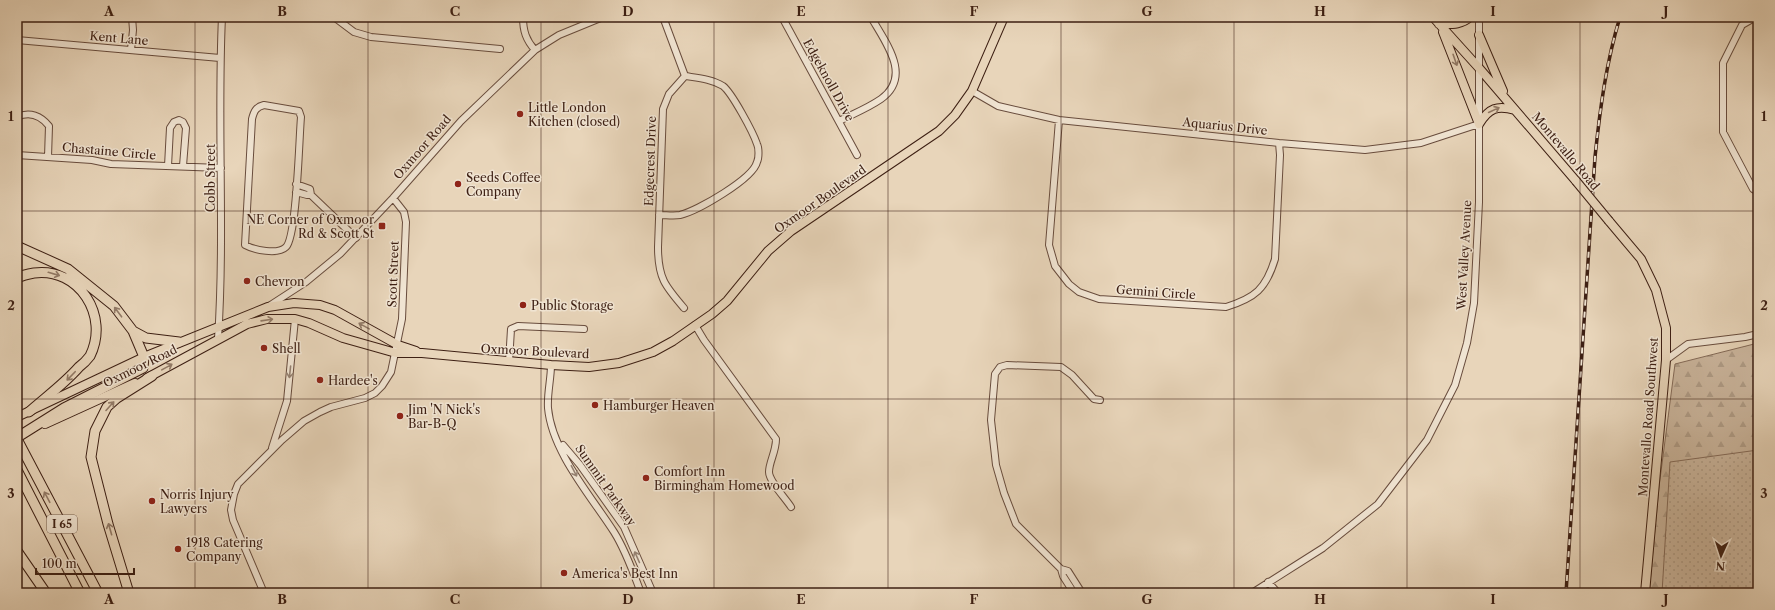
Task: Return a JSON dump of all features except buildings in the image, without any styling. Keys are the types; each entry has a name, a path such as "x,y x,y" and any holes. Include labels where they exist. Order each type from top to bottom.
{"highway":[{"path":"17,246 68,269 114,306 133,331 144,357 143,368 64,408 18,437"},
{"path":"17,278 22,275 46,272 66,278 78,287 87,297 93,309 97,333 89,356 67,380 29,412"},
{"path":"133,331 146,338 179,342"},
{"path":"129,593 91,457 95,431 107,407 117,398 152,376"},
{"name":"I 65","path":"18,437 98,593"},
{"name":"I 65","path":"17,470 80,593"},
{"path":"17,551 46,593"}],"main road":[{"name":"Oxmoor Boulevard","path":"218,339 247,324 267,319 295,319 309,322 343,338 397,349 509,362 589,367 620,363 653,352 673,341 712,314 727,301 768,251 785,236 939,131 955,115 972,91 1004,17"},
{"path":"1433,17 1439,24 1450,46 1479,124"},
{"path":"1439,24 1456,24 1464,22 1470,17"},
{"name":"Montevallo Road","path":"1439,24 1479,68 1634,250"},
{"path":"1479,35 1506,100"},
{"path":"1479,124 1487,113 1499,107 1515,110"},
{"name":"Montevallo Road Southwest","path":"1634,250 1641,259 1656,290 1666,328 1666,360 1645,593"},
{"name":"Oxmoor Boulevard","path":"268,307 294,303 320,305 335,310 397,349"},
{"name":"Oxmoor Road","path":"17,417 144,357 268,307"},
{"name":"Oxmoor Road","path":"18,437 152,376 218,339"}],"street":[{"path":"131,50 133,30 132,17"},
{"name":"Cobb Street","path":"218,339 221,168 220,58 222,17"},
{"path":"334,17 354,32 371,37 500,49"},
{"path":"524,17 525,34 528,42 535,50"},
{"name":"Oxmoor Road","path":"218,339 317,274 356,238 461,121 535,50 559,35 603,17"},
{"path":"659,215 680,215 696,209 744,180 752,173 758,162 758,146 738,106 725,88 714,81 685,76 663,17"},
{"name":"Edgeknoll Drive","path":"782,17 857,155"},
{"path":"839,121 880,100 889,92 895,81 896,69 892,54 871,17"},
{"name":"West Valley Avenue","path":"1252,593 1323,548 1378,504 1426,440 1454,385 1467,342 1474,303 1479,202 1479,17"},
{"path":"1756,17 1742,25 1723,62 1722,132 1753,190 1758,192"},
{"name":"Kent Lane","path":"17,40 220,58"},
{"name":"Edgecrest Drive","path":"684,308 662,280 659,269 658,247 663,109 669,94 685,76"},
{"name":"Aquarius Drive","path":"972,91 998,106 1059,120 1279,143 1365,150 1421,143 1479,124"},
{"path":"264,105 299,111 301,117 296,192 291,241 285,248 278,251 250,248 245,245 252,119 254,111 259,106 264,105"},
{"name":"Chastaine Circle","path":"17,117 30,114 41,117 49,126 48,157"},
{"name":"Chastaine Circle","path":"168,166 170,128 174,122 179,120 183,122 186,128 182,166"},
{"name":"Gemini Circle","path":"1059,120 1049,245 1055,266 1068,284 1079,292 1099,299 1226,307 1246,301 1259,291 1270,274 1275,259 1280,155 1279,143"},
{"name":"Chastaine Circle","path":"17,155 92,160 111,164 221,168"},
{"path":"296,184 310,190 311,194 356,238"},
{"path":"296,192 307,195 311,194"},
{"name":"Scott Street","path":"264,593 233,520 231,510 234,494 238,484 271,450 304,421 331,407 365,398 382,386 391,372 397,349 402,319 406,222 404,212 393,198"},
{"path":"271,450 287,401 295,319"},
{"path":"695,325 704,340 776,438 776,449 769,473 771,479 791,507"},
{"path":"509,362 511,329 518,326 584,329"},
{"path":"1666,360 1688,344 1758,334"},
{"name":"Summit Parkway","path":"551,365 548,408 556,436 577,478 614,532 625,553 641,593"},
{"path":"1077,585 1072,591 1063,576 1061,569 1016,524 1004,493 996,465 991,420 995,374 1000,367 1007,365 1061,367 1072,375 1094,399 1100,400"},
{"name":"Summit Parkway","path":"556,436 580,465 624,527 653,593"},
{"path":"1061,569 1068,571 1082,593"},
{"path":"1268,582 1278,593"}],"green space":[{"path":"1758,343 1758,593 1649,593 1659,487 1675,364"},
{"path":"1758,450 1758,593 1662,593 1670,462"}],"railway":[{"path":"1566,593 1595,157 1604,86 1620,17"}],"place":[{"name":"Little London Kitchen (closed)","path":"520,114"},
{"name":"Seeds Coffee Company","path":"458,184"},
{"name":"NE Corner of Oxmoor Rd & Scott St","path":"382,226"},
{"name":"Chevron","path":"247,281"},
{"name":"Public Storage","path":"523,305"},
{"name":"Shell","path":"264,348"},
{"name":"Hardee's","path":"320,380"},
{"name":"Hamburger Heaven","path":"595,405"},
{"name":"Jim 'N Nick's Bar-B-Q","path":"400,416"},
{"name":"Comfort Inn Birmingham Homewood","path":"646,478"},
{"name":"Norris Injury Lawyers","path":"152,501"},
{"name":"1918 Catering Company","path":"178,549"},
{"name":"America's Best Inn","path":"564,573"}]}
